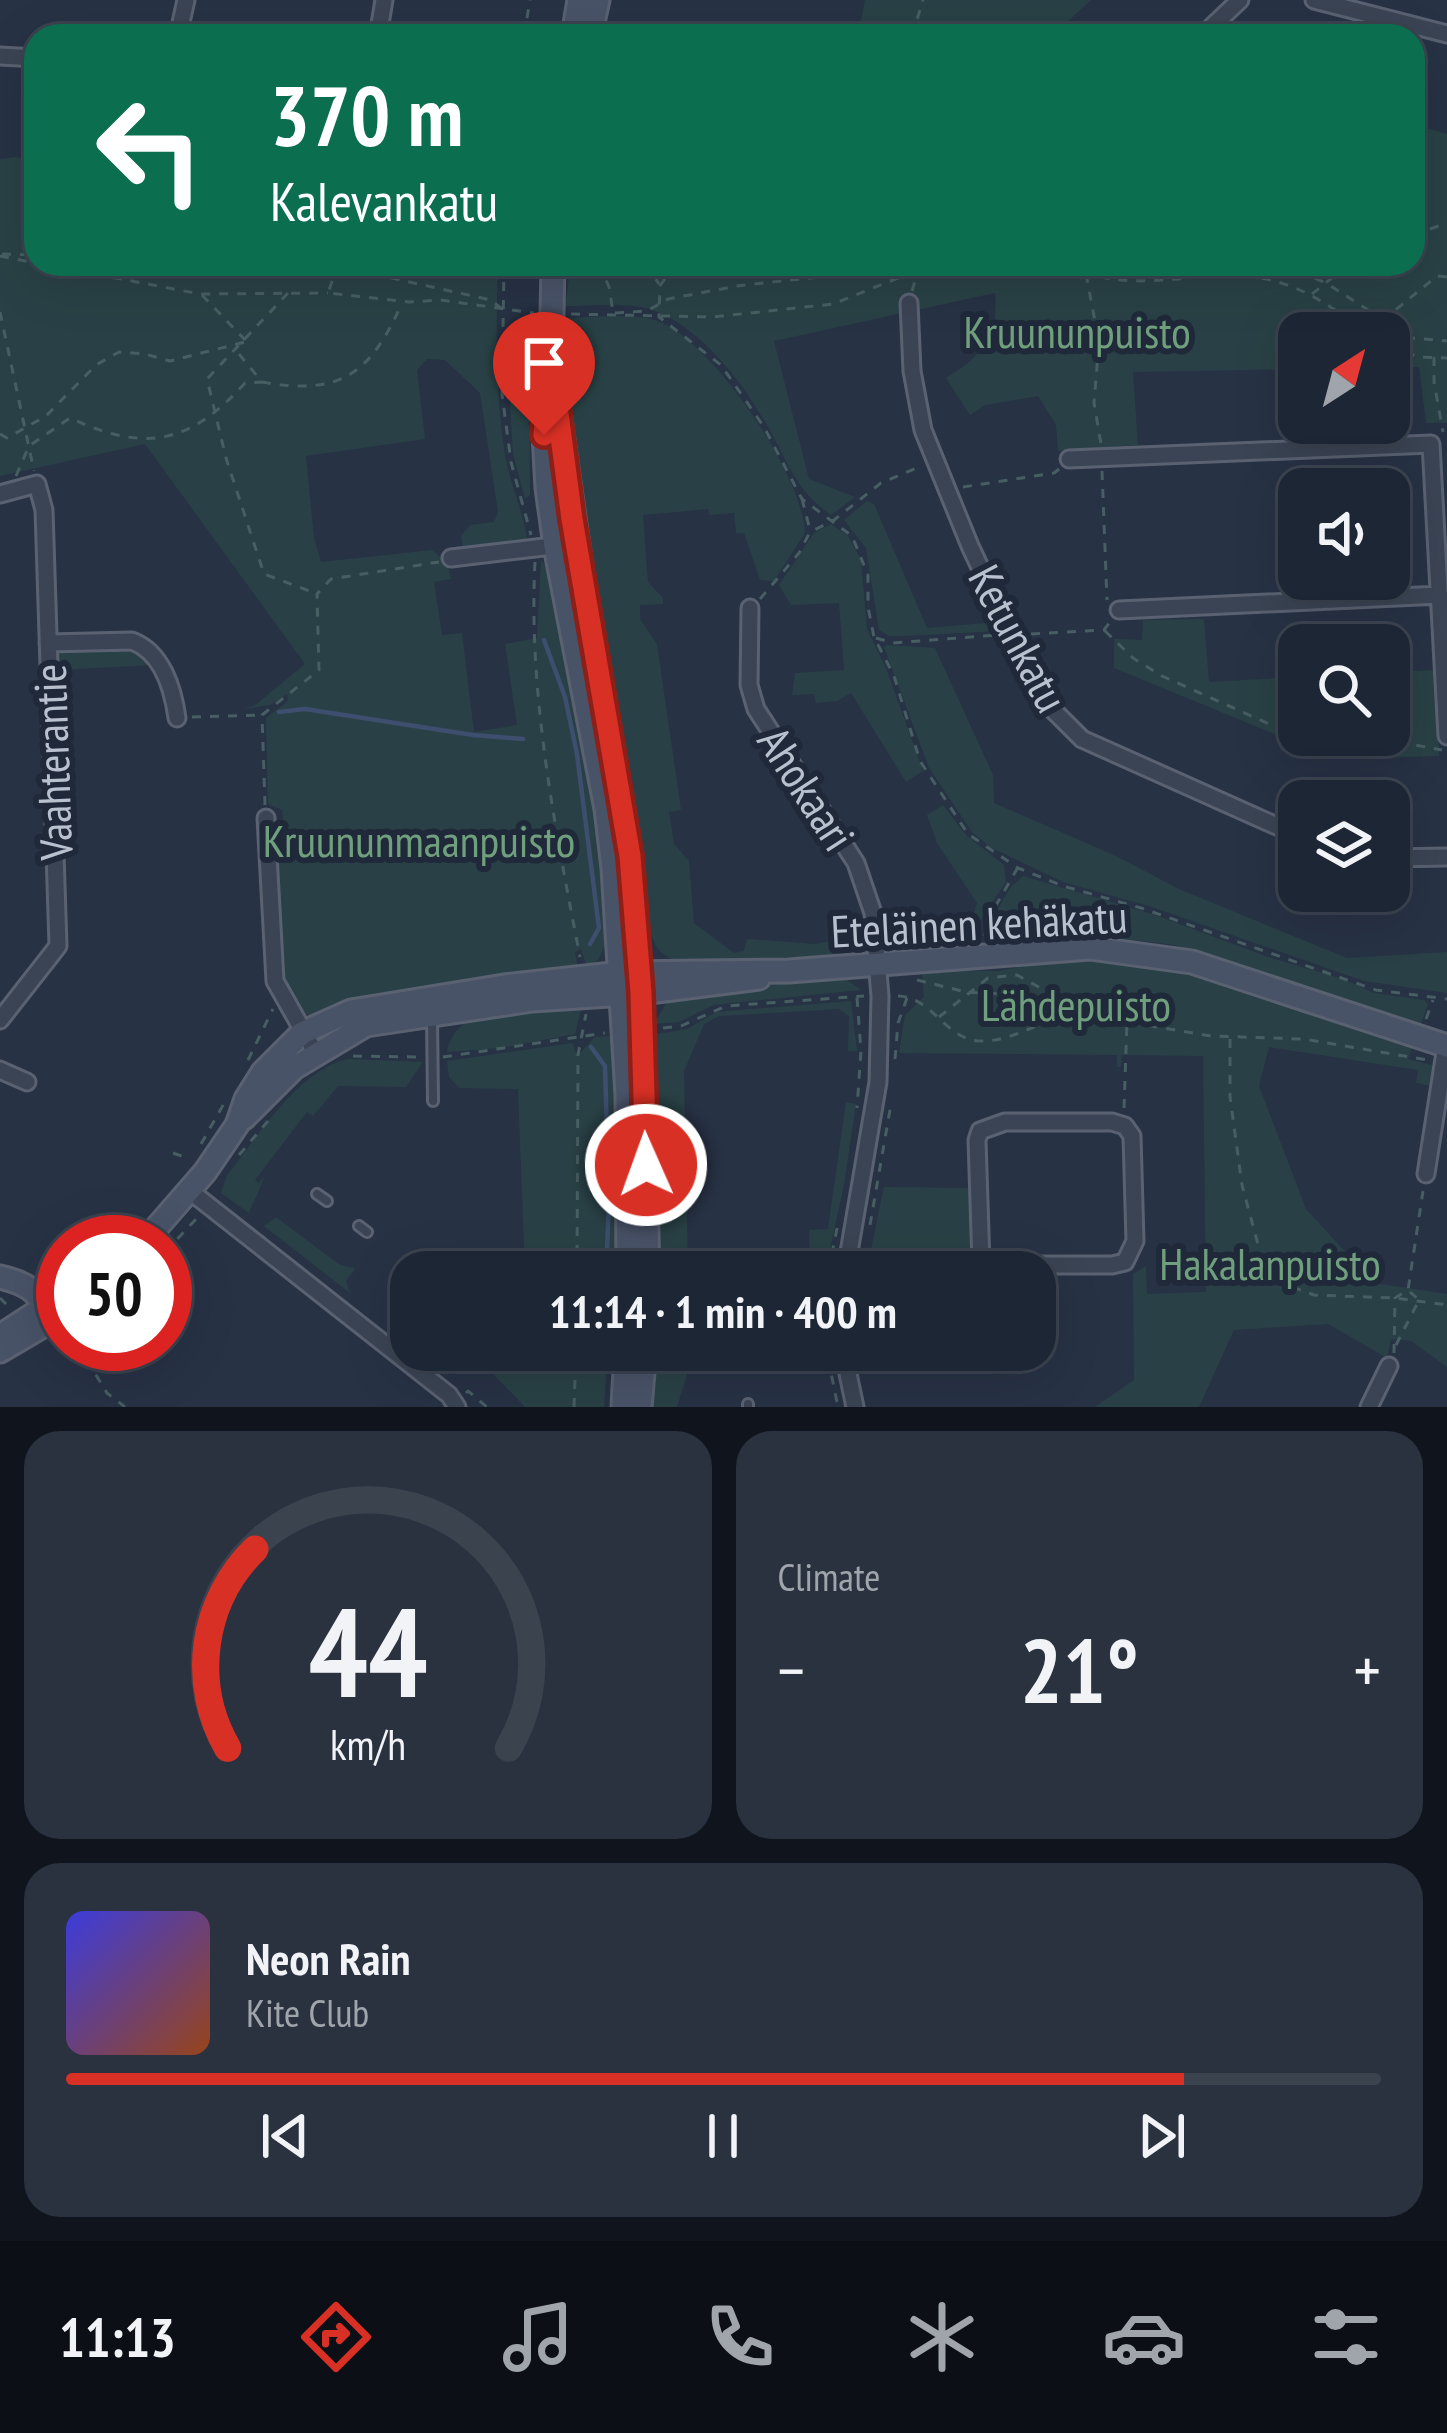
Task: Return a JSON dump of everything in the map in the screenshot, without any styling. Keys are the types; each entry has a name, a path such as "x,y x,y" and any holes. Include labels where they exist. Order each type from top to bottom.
{"street":[{"path":"1215,24 1240,0"},
{"path":"1314,0 1408,24"},
{"path":"553,276 544,435 555,546 626,821 647,1251"},
{"name":"Ketunkatu","path":"909,303 916,401 934,461 1042,699 1082,740 1278,827"},
{"path":"1069,459 1431,444 1447,736"},
{"path":"6,493 38,484"},
{"name":"Vaahterantie","path":"0,1021 58,946 44,510 38,484"},
{"path":"451,558 555,546"},
{"path":"1119,610 1440,595"},
{"name":"Ahokaari","path":"750,608 749,685 756,709 866,885 880,996 873,1127 849,1251"},
{"path":"47,643 132,641 144,645 168,678 177,718"},
{"path":"266,818 275,981 309,1043"},
{"path":"1410,858 1447,857"},
{"name":"Eteläinen kehäkatu","path":"171,1215 199,1198 237,1125 289,1072 309,1043 431,1006 584,986 736,983 789,971 878,965 915,971 1090,948 1192,962 1445,1052"},
{"path":"628,1251 633,1030"},
{"path":"1426,1174 1445,1052"},
{"path":"0,1070 27,1082"},
{"path":"981,1251 980,1131 1005,1122 1112,1121 1125,1126 1132,1136 1133,1252 1125,1262 1112,1265 1056,1265"},
{"path":"199,1198 456,1405"},
{"path":"2,1288 27,1286 36,1295"},
{"path":"0,1336 36,1317"},
{"path":"0,1351 36,1321"},
{"path":"1369,1407 1389,1366"},
{"path":"623,1407 625,1371"},
{"path":"640,1407 643,1371"},
{"path":"847,1371 855,1407"}],"lane":[{"path":"431,1006 433,1101"},
{"path":"317,1194 327,1201"}],"path":[{"path":"107,276 200,294 328,293 402,302 441,300 539,314"},
{"path":"328,293 334,276"},
{"path":"386,276 491,300 503,310"},
{"path":"504,276 502,394 511,462 555,546 532,616 562,868 584,986 578,1055 577,1251"},
{"path":"604,276 614,314"},
{"path":"654,276 661,286"},
{"path":"659,317 661,286 667,276"},
{"path":"614,314 736,286 834,276"},
{"path":"566,314 713,316 832,304 906,276"},
{"path":"909,303 916,276"},
{"path":"1086,276 1099,342 1094,404 1103,458 1107,600 1119,610 1103,630"},
{"path":"1093,276 1113,282 1274,280 1339,312"},
{"path":"1310,276 1369,312"},
{"path":"1311,295 1334,276"},
{"path":"1393,312 1437,276 1447,277"},
{"path":"288,293 208,380 264,574 317,594"},
{"path":"200,294 246,342"},
{"path":"6,493 28,446 70,418 110,437 174,437 216,415 245,383 303,390 354,375 388,333 402,302"},
{"path":"0,312 38,484"},
{"path":"659,317 721,364 764,427 802,499 810,532"},
{"path":"1410,337 1447,341"},
{"path":"0,434 7,438 46,416 96,365 119,352 146,353 170,361 246,342"},
{"path":"236,351 262,382"},
{"path":"1410,354 1447,358"},
{"path":"1434,357 1439,423"},
{"path":"946,491 1054,473 1069,459"},
{"path":"750,608 778,580 810,532 834,520 881,483 934,461"},
{"path":"802,499 852,536 863,556 874,637 894,676 920,760 968,834 1018,868 1063,886 1343,975 1376,990 1447,999"},
{"path":"177,718 262,715 319,670 317,594 331,579 451,558"},
{"path":"874,637 893,643 955,635 1103,630 1133,658 1162,676 1314,744 1405,743 1447,752"},
{"path":"262,715 266,818"},
{"path":"1018,868 985,924 911,933 916,997 958,1034 980,1042 1054,1016 1085,1014 1229,1037 1445,1052"},
{"path":"915,971 974,991 1023,995 1054,1016"},
{"path":"937,1018 988,978 1017,975 1085,1014"},
{"path":"350,1055 435,1058 681,1026 726,1006 856,996 916,997"},
{"path":"856,996 861,1052 856,1125"},
{"path":"246,1064 272,1010 284,1002"},
{"path":"1125,1126 1127,1020"},
{"path":"1229,1037 1230,1097 1242,1185 1267,1278 1314,1294 1447,1305"},
{"path":"173,1153 193,1163 235,1084"},
{"path":"240,1154 270,1119"},
{"path":"1395,1346 1391,1318 1395,1298 1408,1290 1426,1174"},
{"path":"188,1215 199,1198"},
{"path":"832,1251 838,1222"},
{"path":"0,1298 2,1288"},
{"path":"1408,1290 1419,1300"},
{"path":"1389,1366 1419,1300"},
{"path":"94,1371 107,1393 125,1407"},
{"path":"574,1407 575,1371"},
{"path":"831,1371 838,1407"},
{"path":"456,1405 468,1390 487,1407"}],"green space":[{"path":"865,0 1091,0 1065,24 860,24"},
{"name":"Kruununpuisto","path":"1425,128 1447,134 1447,423 1426,423 1419,367 1410,367 1410,312 1278,312 1278,369 1133,372 1138,445 1058,451 1056,425 1038,396 985,405 970,415 946,378 986,343 994,322 995,293 774,341 809,479 855,497 831,515 800,485 744,389 714,353 660,313 612,305 565,306 569,276 1425,276"},
{"name":"Kruununmaanpuisto","path":"0,159 24,159 24,276 498,276 502,431 527,539 522,544 463,548 461,536 470,525 494,522 498,512 480,393 445,360 427,359 417,370 425,439 306,456 314,538 321,562 432,550 447,563 451,579 434,582 442,635 462,633 474,732 517,725 505,644 537,638 541,560 547,567 590,773 604,866 609,937 598,960 587,967 581,949 575,952 578,969 318,1018 303,1011 292,996 279,949 275,856 283,816 282,810 268,804 266,718 288,701 287,694 270,705 242,709 254,706 305,664 145,444 0,476"},
{"path":"636,317 658,321 680,334 728,382 789,478 805,533 774,581 760,580 744,533 736,533 734,513 709,515 708,509 643,515 648,582 663,604 640,605 640,619 657,644 681,810 669,812 674,844 689,861 694,923 734,953 744,951 747,939 815,944 841,939 845,926 866,928 854,952 683,962 666,956 654,942 643,852 582,519 564,318"},
{"path":"507,351 529,386 530,495 525,499 513,454"},
{"path":"867,501 874,504 927,628 997,622 1000,631 889,636 879,630 866,548 844,520"},
{"path":"831,524 848,536 861,560 867,629 923,771 906,782 851,693 837,701 816,703 814,694 792,695 795,673 844,670 839,603 791,605 779,585 814,533"},
{"path":"1204,619 1209,682 1278,678 1278,736 1114,668 1114,639 1142,640 1143,620"},
{"path":"887,645 935,648 993,775 994,803 1179,889 1347,958 1447,952 1447,993 1364,981 1152,907 1063,882 990,847 972,832 929,768"},
{"path":"132,649 153,665 55,670 54,650"},
{"path":"1435,670 1439,756 1335,759 1328,756 1410,756 1410,671"},
{"path":"943,805 966,835 1004,865 1006,882 979,922 898,929 897,922 973,915 977,903 937,843 927,815"},
{"path":"1023,876 1155,915 1374,993 1428,1004 1420,1026 1174,945 1108,937 982,936 1010,888"},
{"path":"1081,955 1190,969 1413,1046 1408,1059 1435,1066 1432,1086 1416,1083 1418,1070 1269,1047 1259,1086 1306,1209 1374,1283 1447,1294 1447,1367 1411,1341 1391,1339 1387,1358 1328,1324 1234,1330 1199,1407 1095,1407 1134,1380 1133,1274 1146,1266 1147,1294 1206,1292 1203,1056 1122,1055 1121,1067 1117,1067 1117,1055 899,1053 905,1015 924,997 922,969 999,971"},
{"path":"844,978 861,990 713,1005 679,1022 654,1024 667,1002 685,995 780,981"},
{"path":"851,1001 857,1051 848,1051 849,1016 839,1009 719,1016 704,1024 684,1071 688,1251 656,1251 652,1035 687,1029 716,1012"},
{"path":"582,1005 575,1034 447,1052 466,1022 483,1014"},
{"path":"616,1036 620,1080 615,1251 524,1251 518,1089 459,1088 449,1077 447,1061 573,1043 575,1052 581,1052 595,1037"},
{"path":"347,1059 423,1062 406,1087 338,1086 313,1116 307,1112 255,1180 258,1183 265,1176 249,1213 221,1193 227,1175 295,1091"},
{"path":"846,1102 856,1104 830,1251 810,1251 809,1230 828,1229"},
{"path":"884,1187 969,1188 967,1251 871,1251"},
{"path":"276,1217 340,1265 355,1268 346,1281 350,1293 264,1226"},
{"path":"490,1371 607,1371 604,1407 525,1407"},
{"path":"654,1371 688,1371 677,1407 650,1407"}],"waterway":[{"path":"544,640 565,697 577,754 599,928 590,944"},
{"path":"279,712 305,709 523,739"},
{"path":"591,1047 605,1066 607,1251"}],"route":[{"path":"544,435 551,361 572,519 630,856 639,943 646,1165"}],"park label":[{"name":"Lähdepuisto","path":"1076,1004"},
{"name":"Hakalanpuisto","path":"1270,1263"}]}
